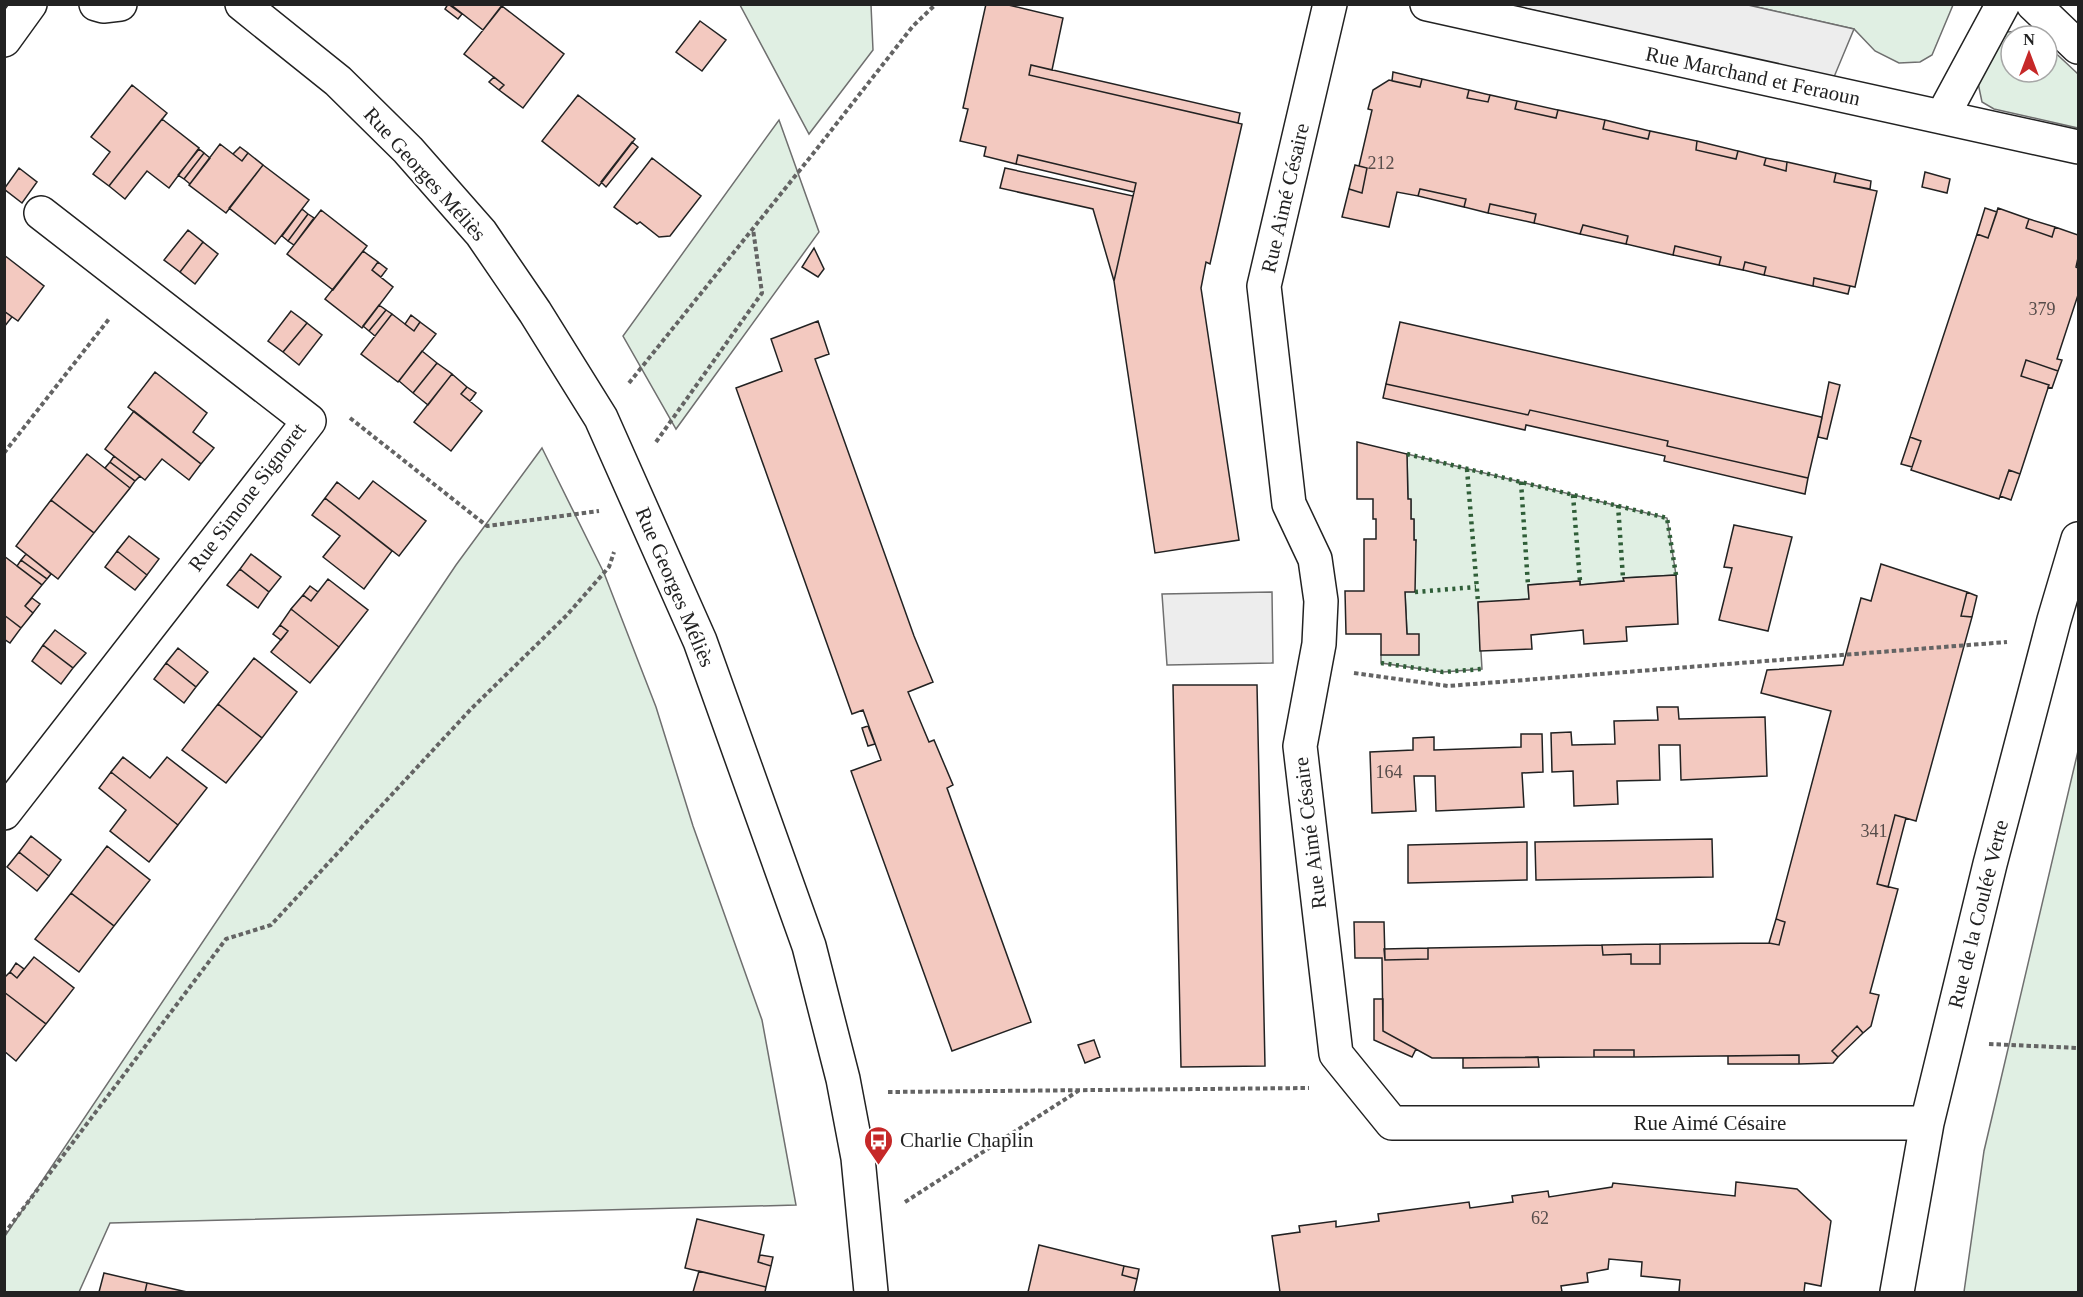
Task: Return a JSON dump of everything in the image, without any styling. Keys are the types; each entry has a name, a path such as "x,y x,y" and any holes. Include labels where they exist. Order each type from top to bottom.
{"street":[{"path":"4,40 30,4"},
{"path":"96,4 103,6 120,4"},
{"name":"Rue Georges Méliès","path":"242,4 338,81 408,150 481,233 535,312 601,418 700,640 809,946 845,1092 858,1158 871,1293"},
{"name":"Rue Aimé Césaire","path":"1330,4 1264,286 1289,504 1315,559 1319,590 1319,644 1300,746 1336,1054 1392,1124 1927,1123"},
{"name":"Rue Marchand et Feraoun","path":"1427,4 2079,147"},
{"path":"1942,117 2003,4"},
{"path":"2033,4 2079,47"},
{"name":"Rue Simone Signoret","path":"4,813 309,421 41,213"},
{"name":"Rue de la Coulée Verte","path":"1897,1293 1927,1123 1990,864 2049,640 2079,539"}],"path":[{"path":"601,418 913,26 936,4"},
{"path":"4,1234 226,939 271,925 472,708 567,615 609,567 635,492 762,293 753,228"},
{"path":"4,453 135,286"},
{"path":"309,421 347,415 487,526 635,492"},
{"path":"1314,668 1448,686 2049,640"},
{"path":"2012,1045 2079,1048"},
{"path":"845,1092 1362,1087"},
{"path":"865,1228 1078,1091"}],"green space":[{"path":"740,5 871,5 873,50 809,134"},
{"path":"1748,5 1953,5 1932,55 1920,62 1899,63 1875,51 1854,29"},
{"path":"1999,38 1999,84 2059,84 2059,56 2078,74 2078,128 1994,109 1982,102 1977,78 1993,43"},
{"path":"779,120 819,232 676,429 623,336"},
{"path":"542,448 604,573 656,707 693,826 762,1020 796,1205 110,1223 79,1292 5,1292 5,1236 456,565"},
{"path":"1407,454 1667,518 1676,575 1624,578 1624,581 1580,585 1580,581 1528,585 1529,599 1478,603 1482,669 1443,672 1381,663 1381,655 1407,634 1405,592 1416,540 1414,540 1414,520 1411,519 1411,500 1408,499"},
{"path":"2078,751 2078,1292 1964,1292 1984,1151"}],"shaded area":[{"path":"1510,5 1748,5 1854,29 1834,77"},
{"path":"1272,592 1273,663 1167,665 1162,594"}],"building":[{"path":"448,4 462,14 458,19 445,9"},
{"path":"450,4 503,4 483,30"},
{"path":"986,4 1004,4 1063,18 1052,70 1031,65 1029,75 1242,124 1210,264 1206,262 1201,288 1239,540 1155,553 1114,281 1136,183 1018,155 1016,164 984,156 986,147 960,141 968,109 963,108"},
{"path":"502,6 564,54 523,108 499,90 504,85 464,54"},
{"path":"700,21 726,40 702,71 676,52"},
{"path":"1031,65 1240,113 1238,123 1029,75"},
{"path":"1393,72 1422,79 1420,87 1392,81"},
{"path":"494,77 504,85 499,90 489,82"},
{"path":"1422,79 1469,90 1467,98 1488,102 1490,95 1517,101 1515,109 1556,118 1558,110 1605,120 1603,129 1648,139 1650,131 1697,141 1696,150 1736,159 1738,151 1766,158 1764,165 1786,171 1787,162 1836,173 1834,182 1877,191 1855,287 1814,278 1813,286 1764,275 1766,267 1745,262 1743,270 1719,265 1721,257 1675,246 1673,255 1626,244 1628,236 1583,225 1580,234 1534,223 1536,214 1490,204 1488,213 1464,207 1466,199 1420,189 1418,196 1397,192 1389,227 1342,217 1349,189 1362,193 1367,168 1359,166 1372,110 1368,109 1373,90 1389,80 1420,87"},
{"path":"132,85 167,113 109,186 93,174 110,152 91,137"},
{"path":"1469,90 1490,95 1488,102 1467,98"},
{"path":"578,95 635,139 599,186 542,141"},
{"path":"1517,101 1558,110 1556,118 1515,109"},
{"path":"162,119 199,148 169,188 147,171 125,199 109,186"},
{"path":"1605,120 1650,131 1648,139 1603,129"},
{"path":"1697,141 1738,151 1736,159 1696,150"},
{"path":"632,142 638,147 606,187 601,182"},
{"path":"220,144 242,161 248,153 263,165 226,213 189,185"},
{"path":"240,147 248,153 242,161 233,154"},
{"path":"199,149 204,153 184,179 178,175"},
{"path":"204,153 210,158 190,184 184,179"},
{"path":"1018,155 1136,183 1134,192 1016,164"},
{"path":"652,158 701,196 670,236 659,237 640,222 637,224 614,207"},
{"path":"1766,158 1787,162 1786,171 1764,165"},
{"path":"263,165 309,200 275,244 229,208"},
{"path":"1355,165 1367,168 1362,193 1349,189"},
{"path":"19,168 37,182 22,203 4,189"},
{"path":"1005,168 1133,196 1114,281 1093,209 1000,188"},
{"path":"1925,172 1950,179 1947,193 1922,187"},
{"path":"1836,173 1871,181 1870,189 1834,182"},
{"path":"1420,189 1466,199 1464,207 1418,196"},
{"path":"1490,204 1536,214 1534,223 1488,213"},
{"path":"1985,208 1997,212 1988,238 1977,234"},
{"path":"1998,208 2029,219 2026,228 2052,237 2055,227 2078,235 2076,267 2078,268 2078,295 2057,359 2062,360 2058,371 2026,360 2021,376 2049,385 2020,474 2009,470 1999,499 1911,470 1921,441 1910,437 1977,234 1988,238"},
{"path":"302,209 308,214 288,241 282,236"},
{"path":"321,210 367,246 333,290 287,254"},
{"path":"308,214 314,218 294,245 288,241"},
{"path":"2029,219 2055,227 2052,237 2026,228"},
{"path":"1583,225 1628,236 1626,244 1580,234"},
{"path":"188,230 203,242 180,272 164,260"},
{"path":"203,242 218,254 195,284 180,272"},
{"path":"1675,246 1721,257 1719,265 1673,255"},
{"path":"814,248 824,269 818,277 802,267"},
{"path":"363,251 378,262 372,270 393,287 362,328 325,299"},
{"path":"4,255 44,286 18,321 4,311"},
{"path":"378,262 387,269 381,277 372,270"},
{"path":"1745,262 1766,267 1764,275 1743,270"},
{"path":"1814,278 1850,286 1848,294 1813,286"},
{"path":"379,305 386,310 369,331 363,326"},
{"path":"386,310 392,314 375,336 369,331"},
{"path":"4,311 12,317 4,327"},
{"path":"291,311 307,323 283,352 268,341"},
{"path":"392,314 414,331 420,322 436,334 398,382 361,354"},
{"path":"411,315 420,322 414,331 405,324"},
{"path":"818,321 829,354 815,359 914,636 933,682 908,692 929,742 934,740 953,785 947,788 1031,1022 952,1051 851,771 881,760 863,710 852,714 736,388 782,371 771,339"},
{"path":"1400,322 1821,417 1808,478 1667,446 1668,441 1530,410 1528,415 1386,384"},
{"path":"307,323 322,335 299,365 283,352"},
{"path":"422,351 437,363 413,393 399,381"},
{"path":"2026,360 2058,371 2052,388 2021,376"},
{"path":"437,363 452,374 428,405 413,393"},
{"path":"155,372 207,413 193,432 214,448 201,464 128,407"},
{"path":"452,374 467,387 461,394 482,411 451,451 414,422"},
{"path":"1829,382 1840,385 1827,439 1818,437"},
{"path":"1386,384 1528,415 1530,410 1668,441 1667,446 1808,478 1805,494 1664,461 1665,456 1526,425 1525,430 1383,398"},
{"path":"467,387 476,393 470,401 461,394"},
{"path":"134,411 201,464 189,480 162,459 145,480 105,449"},
{"path":"1910,437 1921,441 1912,467 1901,464"},
{"path":"1357,442 1407,454 1408,499 1411,499 1411,519 1414,519 1414,540 1416,540 1415,592 1405,592 1407,634 1419,634 1419,655 1381,655 1381,634 1346,634 1345,591 1364,591 1364,539 1376,539 1373,499 1357,499"},
{"path":"87,454 130,488 94,533 51,500"},
{"path":"114,456 140,476 135,481 110,462"},
{"path":"110,462 135,481 130,488 105,468"},
{"path":"2009,470 2020,474 2011,500 2000,496"},
{"path":"373,481 426,521 399,556 325,498 337,482 359,499"},
{"path":"325,498 392,551 364,589 323,557 340,536 312,515"},
{"path":"51,500 94,533 58,579 16,546"},
{"path":"1734,525 1792,537 1768,631 1719,620 1732,568 1724,567"},
{"path":"129,536 159,559 147,575 117,551"},
{"path":"117,551 147,575 135,590 105,567"},
{"path":"26,554 51,574 47,579 21,560"},
{"path":"251,554 281,577 269,592 240,569"},
{"path":"4,556 42,585 25,606 33,613 21,628 4,615"},
{"path":"21,560 47,579 42,585 17,566"},
{"path":"1881,564 1967,592 1961,616 1972,617 1916,821 1895,815 1877,884 1898,889 1870,993 1879,995 1871,1026 1863,1033 1857,1026 1832,1051 1838,1057 1833,1063 1799,1064 1799,1055 1634,1057 1634,1050 1594,1050 1594,1057 1432,1058 1383,1031 1382,958 1355,958 1354,922 1384,922 1385,960 1428,959 1428,948 1602,945 1603,955 1631,954 1631,964 1660,964 1660,944 1769,943 1779,945 1785,922 1776,919 1831,711 1761,693 1767,670 1843,665 1861,598 1871,601"},
{"path":"240,569 269,592 258,608 227,585"},
{"path":"1676,575 1678,624 1626,627 1627,641 1584,644 1583,630 1531,635 1532,649 1480,651 1478,602 1529,599 1528,585 1580,581 1580,585 1624,581 1623,578"},
{"path":"328,579 368,610 339,647 291,609 303,595 311,601"},
{"path":"310,586 318,592 311,601 303,595"},
{"path":"1967,592 1977,596 1972,617 1961,616"},
{"path":"32,598 40,604 33,613 25,606"},
{"path":"291,609 339,647 310,683 271,652 288,631 280,625"},
{"path":"4,615 21,628 10,643 4,639"},
{"path":"280,625 288,631 281,640 273,634"},
{"path":"55,630 86,653 73,668 43,645"},
{"path":"43,645 73,668 61,684 32,661"},
{"path":"178,648 208,672 196,687 166,663"},
{"path":"254,658 297,692 262,738 218,704"},
{"path":"166,663 196,687 184,703 154,679"},
{"path":"1173,685 1257,685 1265,1066 1181,1067"},
{"path":"218,704 262,738 226,783 182,750"},
{"path":"1657,707 1678,707 1679,719 1765,717 1767,776 1681,780 1680,745 1659,745 1660,780 1617,781 1618,804 1574,806 1573,771 1552,772 1551,733 1571,732 1572,745 1615,744 1614,721 1658,720"},
{"path":"868,726 875,744 868,746 862,728"},
{"path":"1521,734 1542,734 1543,772 1522,773 1524,807 1436,811 1435,776 1414,776 1416,811 1372,813 1370,752 1413,750 1413,738 1434,737 1434,750 1521,747"},
{"path":"123,757 150,778 167,757 207,788 178,825 111,772"},
{"path":"111,772 178,825 149,862 110,831 126,810 99,788"},
{"path":"1895,815 1906,818 1888,887 1877,884"},
{"path":"31,836 61,860 49,876 19,852"},
{"path":"1712,839 1713,877 1536,880 1535,842"},
{"path":"1527,842 1527,880 1408,883 1408,845"},
{"path":"107,846 150,880 114,926 71,893"},
{"path":"19,852 49,876 37,891 7,867"},
{"path":"71,893 114,926 79,972 35,939"},
{"path":"1776,919 1785,922 1779,945 1769,943"},
{"path":"1660,944 1660,964 1631,964 1631,954 1603,955 1602,945"},
{"path":"1428,948 1428,959 1385,960 1384,949"},
{"path":"34,957 74,988 46,1024 4,992 4,978 10,972 17,978"},
{"path":"16,963 24,969 17,978 10,972"},
{"path":"4,992 46,1024 16,1061 4,1051"},
{"path":"1374,999 1383,999 1383,1031 1416,1049 1412,1057 1374,1040"},
{"path":"1857,1026 1863,1033 1838,1057 1832,1051"},
{"path":"1094,1040 1100,1057 1085,1063 1078,1045"},
{"path":"1594,1050 1634,1050 1634,1057 1594,1057"},
{"path":"1799,1055 1799,1064 1728,1064 1728,1056"},
{"path":"1538,1057 1539,1067 1463,1068 1463,1058"},
{"path":"1736,1182 1797,1189 1831,1221 1821,1286 1805,1283 1804,1292 1679,1292 1680,1280 1641,1276 1642,1262 1609,1259 1608,1269 1587,1273 1588,1282 1561,1286 1562,1292 1280,1292 1272,1236 1300,1232 1299,1226 1336,1221 1336,1227 1379,1221 1378,1214 1469,1202 1470,1208 1513,1202 1512,1196 1548,1191 1549,1197 1612,1187 1613,1183 1735,1196"},
{"path":"697,1219 764,1235 758,1262 771,1266 766,1287 685,1268"},
{"path":"1039,1245 1124,1266 1122,1275 1137,1279 1134,1292 1028,1292"},
{"path":"760,1255 773,1257 771,1266 758,1262"},
{"path":"1124,1266 1139,1269 1137,1279 1122,1275"},
{"path":"699,1271 766,1287 765,1292 693,1292"},
{"path":"104,1273 147,1283 145,1292 99,1292"},
{"path":"147,1283 187,1292 145,1292"}],"hedge":[{"path":"1407,454 1667,518 1676,575"},
{"path":"1467,469 1478,602"},
{"path":"1521,482 1528,585"},
{"path":"1573,495 1580,581"},
{"path":"1618,505 1623,578"},
{"path":"1415,592 1476,587"},
{"path":"1381,663 1443,672 1482,669"}],"place":[{"name":"Charlie Chaplin","path":"879,1166"}]}
